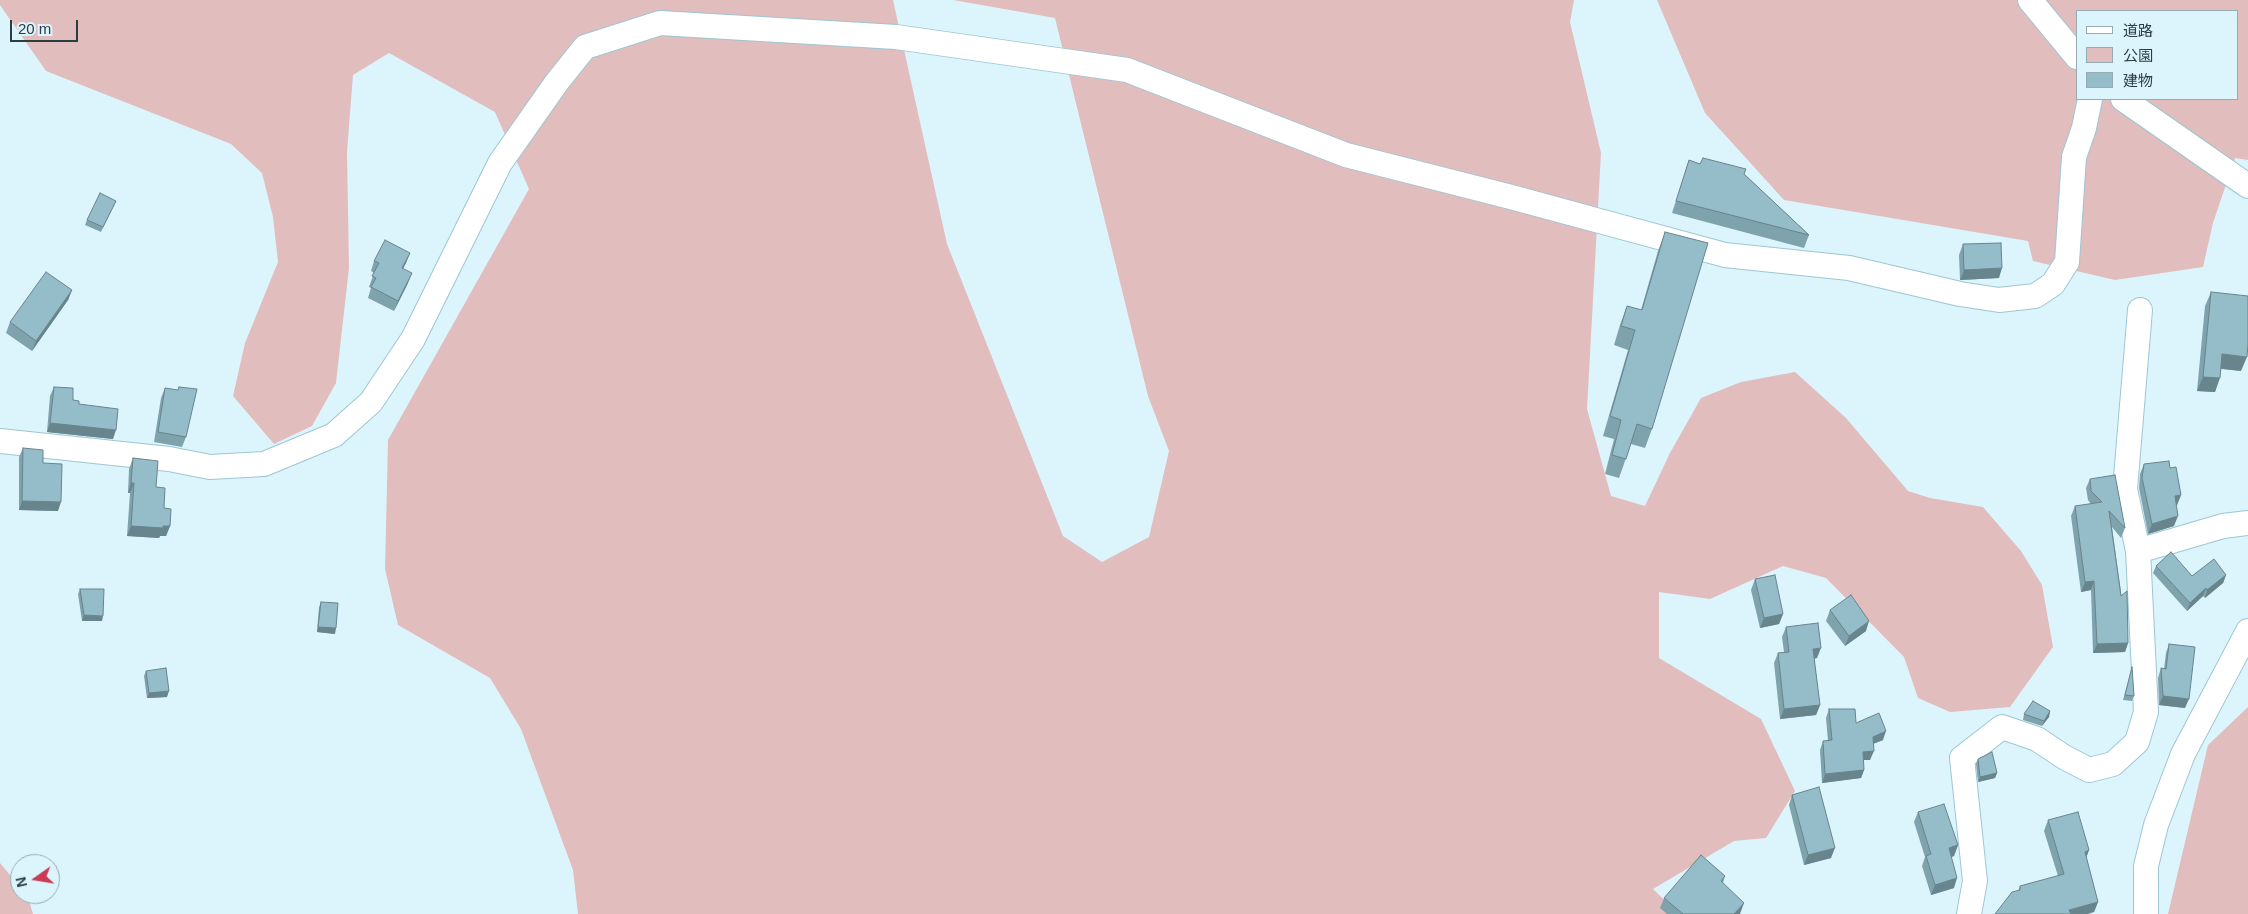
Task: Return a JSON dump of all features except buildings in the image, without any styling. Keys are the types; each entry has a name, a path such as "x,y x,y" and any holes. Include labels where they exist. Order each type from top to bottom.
{"street":[{"path":"2030,0 2076,57"},
{"path":"0,441 169,459 210,467 264,464 334,435 371,402 413,339 500,163 557,82 585,47 660,22 896,37 1128,70 1346,155 1725,255 1849,268 1960,294 1999,300 2035,296 2053,284 2067,262 2074,157 2084,128 2090,100"},
{"path":"2123,100 2248,186"},
{"path":"1969,914 1975,881 1962,758 2002,727 2037,739 2064,757 2089,770 2113,764 2137,742 2146,712 2138,551 2126,489 2140,310"},
{"path":"2138,551 2223,526 2248,523"},
{"path":"2146,914 2146,866 2156,825 2183,754 2248,632"}],"green space":[{"path":"0,0 893,0 947,244 1063,536 1102,562 1149,537 1169,451 1148,396 1055,18 953,0 1574,0 1570,22 1601,153 1587,409 1611,496 1645,506 1670,453 1701,398 1741,382 1795,372 1846,418 1908,491 1930,498 1983,507 2021,551 2042,585 2053,647 2010,707 1950,712 1918,698 1904,657 1826,578 1783,566 1710,599 1659,592 1659,658 1761,719 1795,791 1766,838 1734,841 1653,889 1679,914 578,914 573,870 521,729 490,678 398,625 385,569 388,440 529,189 495,112 389,53 353,75 347,152 349,268 336,383 312,426 274,444 233,396 245,343 278,262 273,217 262,173 231,144 46,71 0,5"},
{"path":"1657,0 2248,0 2248,160 2235,158 2213,223 2203,267 2115,280 2033,261 2028,241 1784,200 1705,113"},
{"path":"2248,707 2248,914 2168,914 2208,745"},
{"path":"0,863 10,875 10,904 30,904 33,914 0,914"}]}
